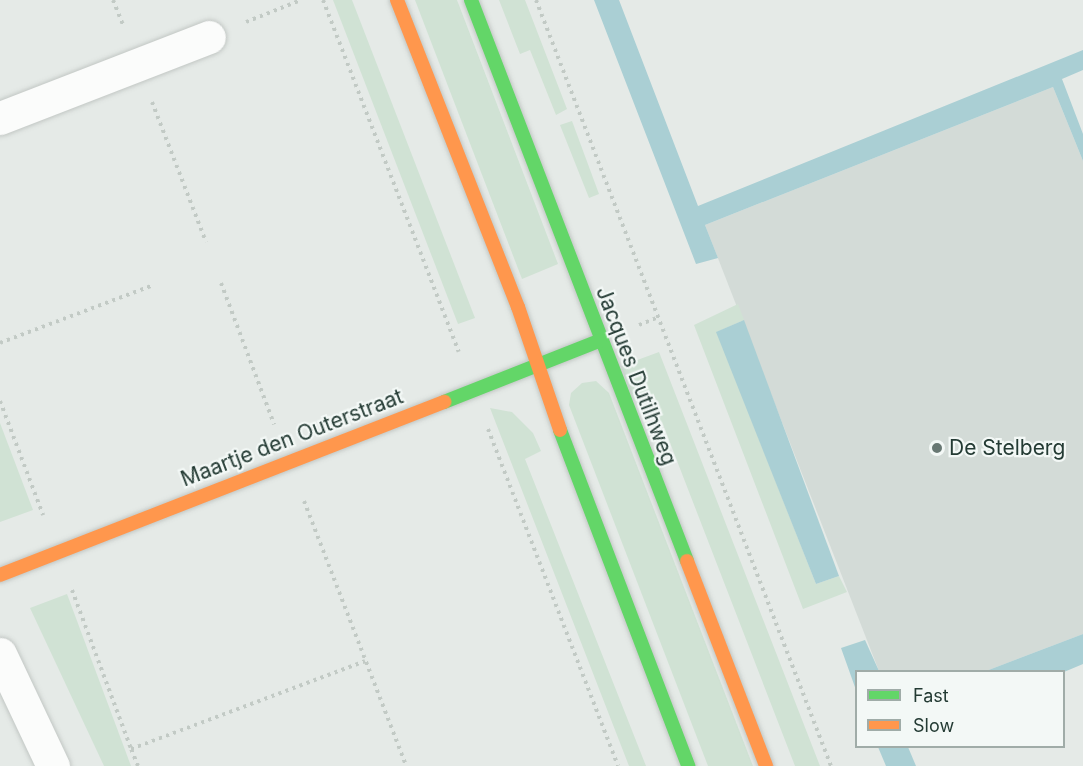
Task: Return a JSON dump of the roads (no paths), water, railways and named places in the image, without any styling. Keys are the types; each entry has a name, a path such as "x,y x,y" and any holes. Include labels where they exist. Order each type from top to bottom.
{"main road":[{"path":"398,0 518,307 536,366 688,766"},
{"name":"Jacques Dutilhweg","path":"471,0 599,341 766,766"},
{"name":"Maartje den Outerstraat","path":"0,575 599,341"}],"street":[{"path":"0,118 209,37"},
{"path":"0,654 52,766"}],"water":[{"path":"594,0 619,0 698,206 1083,50 1083,70 1062,79 1083,134 1083,161 1053,87 705,225 718,258 696,264"},
{"path":"744,320 839,576 816,584 716,332"},
{"path":"1083,634 1083,664 1065,672 989,670"},
{"path":"865,640 879,670 855,670 855,687 841,648"},
{"path":"878,748 908,748 916,766 886,766"}],"place":[{"name":"De Stelberg","path":"937,448"}]}
